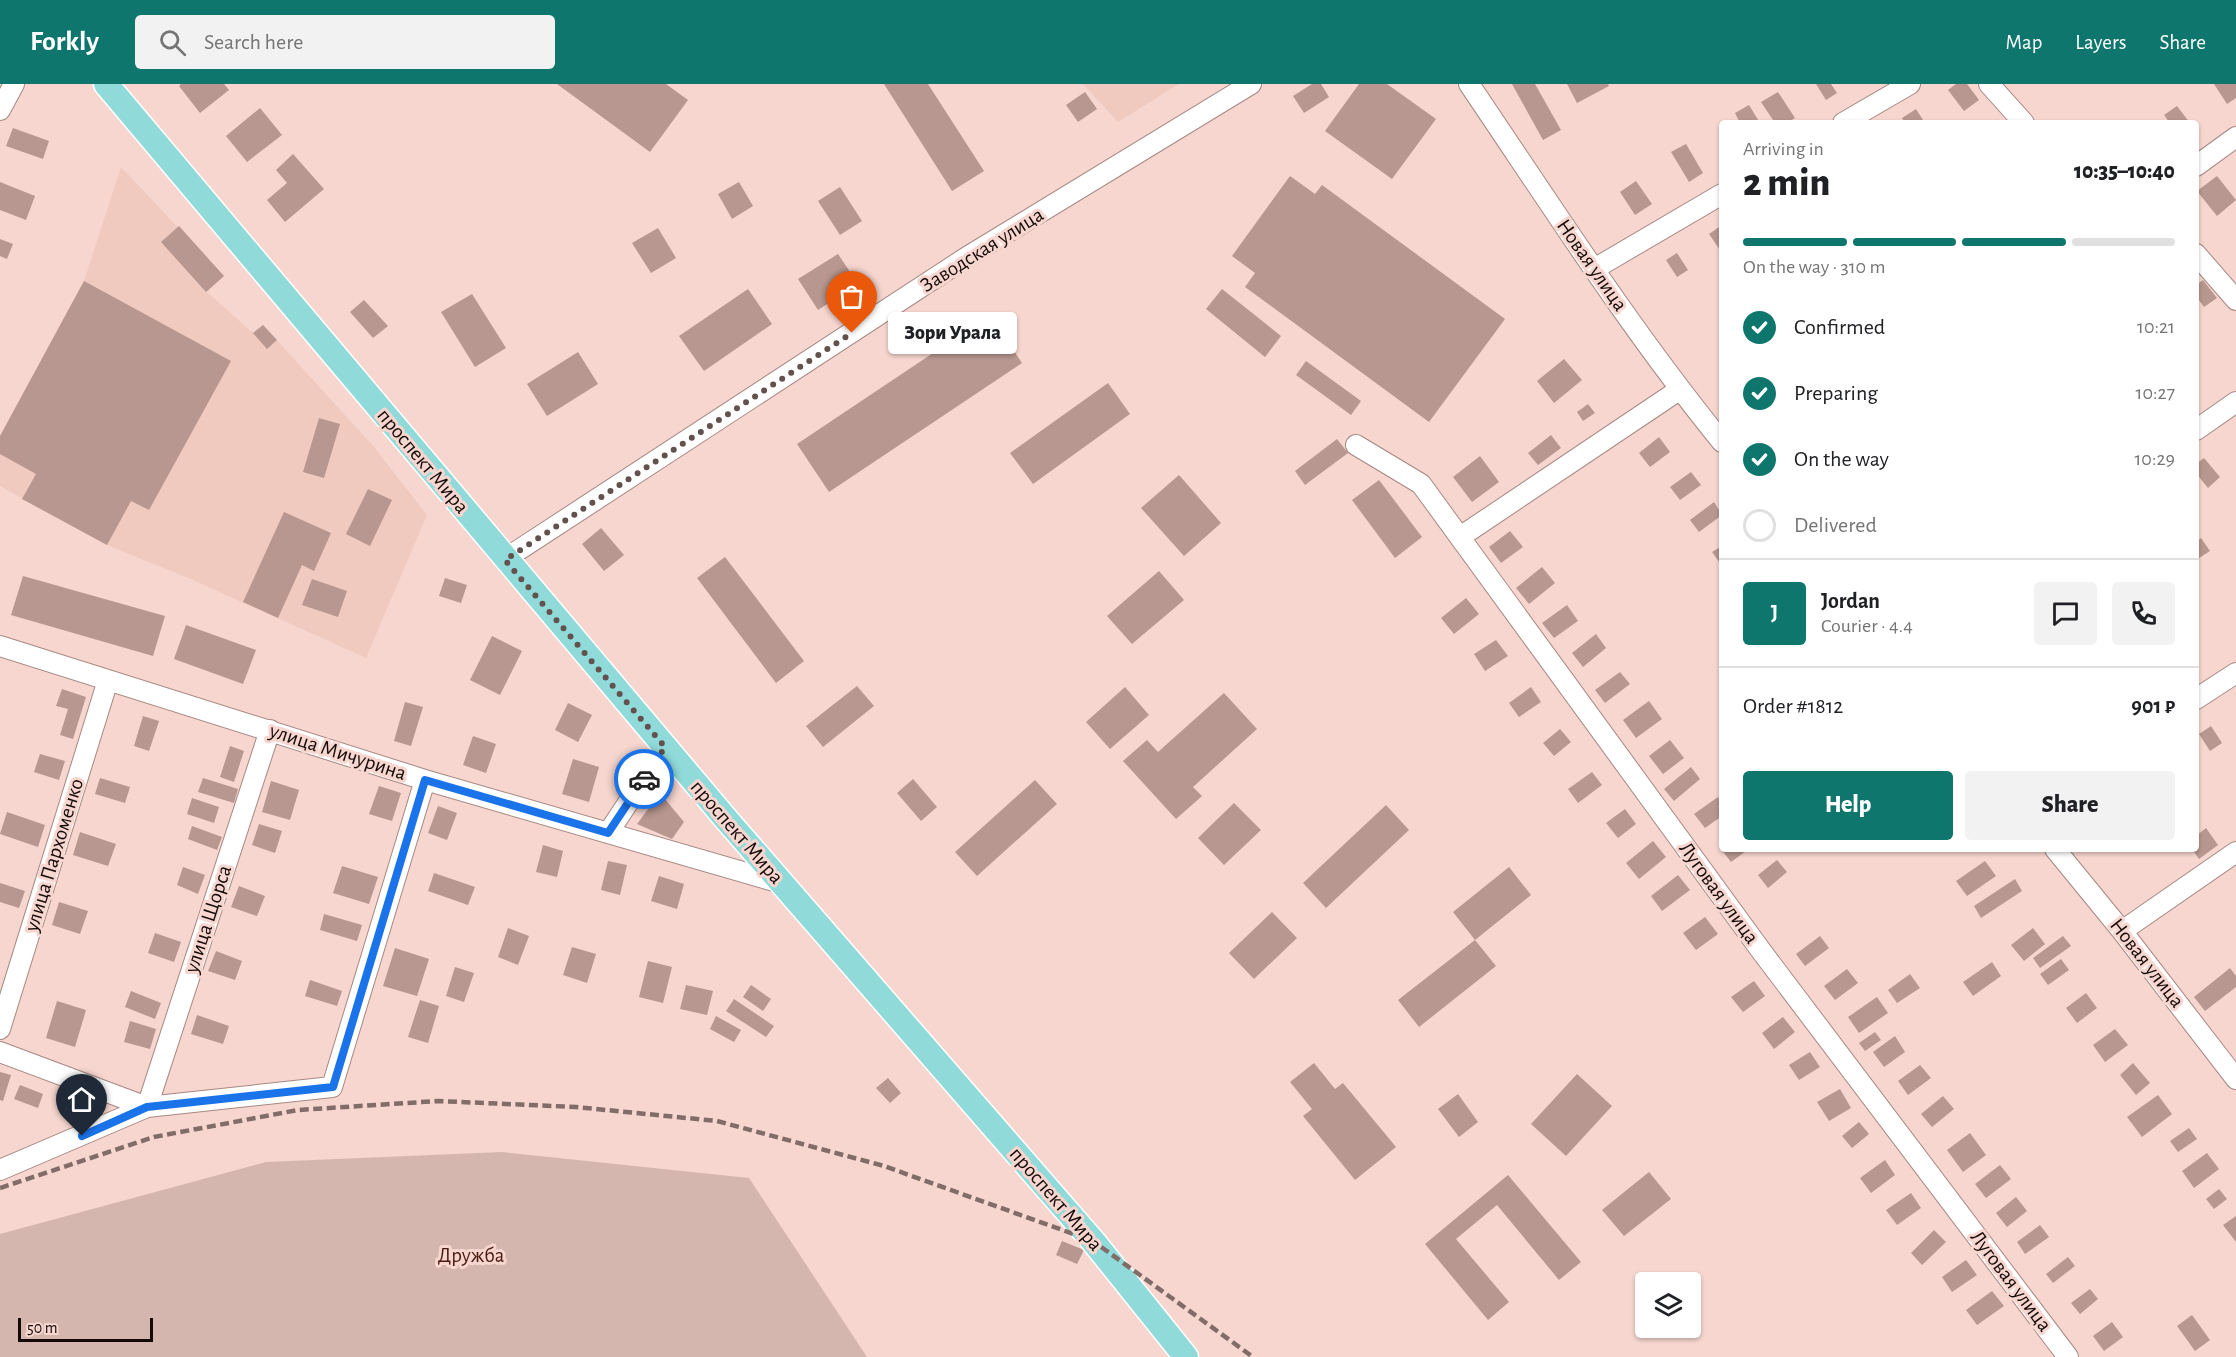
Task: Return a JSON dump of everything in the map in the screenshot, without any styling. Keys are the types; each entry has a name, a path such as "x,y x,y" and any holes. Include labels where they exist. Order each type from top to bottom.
{"main road":[{"name":"проспект Мира","path":"106,84 505,560 781,883 1094,1241 1186,1357"}],"street":[{"path":"0,110 14,84"},
{"name":"Заводская улица","path":"505,560 967,257 1251,84"},
{"name":"Новая улица","path":"1469,84 1679,390 1719,438"},
{"path":"1848,120 1910,84"},
{"path":"1989,84 2021,120"},
{"path":"2199,164 2236,137"},
{"path":"1594,269 1719,196"},
{"path":"2199,257 2236,300"},
{"path":"1460,537 1679,390"},
{"path":"2199,428 2236,402"},
{"name":"Луговая улица","path":"1356,445 1421,484 1762,952 2068,1357"},
{"name":"улица Мичурина","path":"0,646 425,780 781,883"},
{"path":"2199,697 2236,673"},
{"name":"улица Пархоменко","path":"0,1029 108,680"},
{"name":"улица Щорса","path":"147,1107 270,730"},
{"path":"608,833 665,747"},
{"path":"0,1170 147,1107 333,1087 425,780"},
{"name":"Новая улица","path":"2057,852 2236,1079"},
{"path":"2122,932 2236,852"},
{"path":"0,1052 147,1107"}],"shaded area":[{"path":"1083,84 1179,84 1118,122"},
{"path":"121,167 224,276 207,292 253,333 263,325 374,447 427,515 366,658 193,580 107,545 0,486 0,436 84,281"}],"green space":[{"name":"Дружба","path":"502,1152 749,1178 867,1357 0,1357 0,1234 266,1162"}],"building":[{"path":"181,84 224,84 229,90 200,113 179,86"},
{"path":"557,84 666,84 688,100 650,152"},
{"path":"884,84 928,84 984,171 952,191"},
{"path":"1312,84 1321,84 1329,97 1304,113 1293,96"},
{"path":"1359,84 1387,84 1436,119 1392,179 1325,131"},
{"path":"1512,84 1535,84 1561,130 1543,140"},
{"path":"1567,84 1608,84 1609,86 1577,103"},
{"path":"1816,84 1831,84 1837,93 1826,100"},
{"path":"1956,84 1967,84 1979,100 1964,111 1948,90"},
{"path":"2214,84 2236,84 2236,98 2227,104"},
{"path":"1085,92 1097,109 1078,122 1066,105"},
{"path":"1778,92 1795,118 1773,120 1761,102"},
{"path":"1749,105 1758,120 1738,120 1735,113"},
{"path":"2177,106 2188,120 2168,120 2164,115"},
{"path":"260,108 282,135 247,162 226,136"},
{"path":"1916,109 1923,120 1903,120 1902,118"},
{"path":"13,128 49,141 43,159 6,146"},
{"path":"1686,144 1703,173 1689,182 1671,152"},
{"path":"293,154 324,189 285,222 267,200 287,183 276,170"},
{"path":"1290,176 1315,194 1322,185 1505,319 1429,422 1245,287 1255,273 1232,256"},
{"path":"2217,176 2236,200 2217,216 2199,194 2199,190"},
{"path":"1636,181 1652,204 1635,215 1620,192"},
{"path":"0,182 35,196 26,220 0,210"},
{"path":"739,182 753,206 732,219 718,194"},
{"path":"840,187 862,221 840,235 818,201"},
{"path":"179,226 224,276 206,292 161,242"},
{"path":"1719,227 1719,249 1709,234"},
{"path":"658,228 676,258 651,273 632,243"},
{"path":"0,239 13,244 7,259 0,256"},
{"path":"1677,253 1688,270 1677,277 1666,260"},
{"path":"838,254 858,284 818,310 798,279"},
{"path":"2203,280 2217,298 2204,307 2199,300 2199,283"},
{"path":"84,281 231,361 149,510 131,501 107,545 22,499 36,474 0,454 0,436"},
{"path":"748,289 772,324 704,371 679,336"},
{"path":"1222,289 1281,336 1265,357 1206,309"},
{"path":"472,294 506,348 475,367 441,312"},
{"path":"364,300 388,326 373,338 350,312"},
{"path":"990,315 1022,363 829,492 797,444"},
{"path":"263,325 277,340 267,349 253,333"},
{"path":"578,352 598,384 547,416 527,384"},
{"path":"1564,359 1582,380 1554,403 1537,381"},
{"path":"1306,361 1361,401 1351,415 1296,375"},
{"path":"1108,383 1130,414 1033,484 1010,453"},
{"path":"1588,404 1595,413 1583,421 1577,412"},
{"path":"319,418 340,424 324,478 303,472"},
{"path":"1551,435 1561,448 1538,465 1528,453"},
{"path":"1659,437 1670,452 1650,467 1639,453"},
{"path":"1337,439 1348,453 1305,485 1295,471"},
{"path":"1480,456 1499,482 1472,502 1453,477"},
{"path":"2204,458 2220,477 2208,488 2199,477 2199,462"},
{"path":"1691,472 1701,485 1680,500 1670,487"},
{"path":"1179,475 1221,523 1184,556 1141,508"},
{"path":"1379,480 1422,537 1395,558 1352,500"},
{"path":"368,489 392,500 370,546 346,534"},
{"path":"1714,502 1719,510 1719,517 1699,532 1690,520"},
{"path":"284,512 331,533 314,571 302,565 278,618 243,602"},
{"path":"601,528 624,555 604,571 582,544"},
{"path":"1510,531 1523,547 1501,563 1489,547"},
{"path":"2201,538 2210,551 2199,558 2199,540"},
{"path":"1719,548 1719,562 1712,552"},
{"path":"725,557 804,661 776,683 697,578"},
{"path":"1542,567 1555,583 1529,604 1516,588"},
{"path":"1159,571 1184,600 1132,644 1107,616"},
{"path":"23,576 165,616 153,656 11,615"},
{"path":"445,578 467,585 461,603 439,596"},
{"path":"312,579 347,591 338,617 302,605"},
{"path":"1466,598 1479,614 1454,634 1441,618"},
{"path":"1567,605 1578,621 1554,638 1542,623"},
{"path":"186,625 256,650 243,684 174,659"},
{"path":"1596,634 1606,648 1583,667 1572,653"},
{"path":"492,636 522,651 500,695 470,680"},
{"path":"1496,640 1508,656 1485,671 1474,654"},
{"path":"1620,672 1630,684 1605,703 1595,690"},
{"path":"857,686 874,706 823,747 806,726"},
{"path":"1125,687 1149,715 1110,749 1086,722"},
{"path":"1531,687 1541,702 1519,717 1509,703"},
{"path":"62,689 86,697 73,739 60,735 68,709 56,706"},
{"path":"1224,693 1257,729 1193,787 1202,796 1176,819 1123,761 1147,740 1158,752"},
{"path":"1649,701 1662,719 1636,738 1623,720"},
{"path":"405,702 423,707 411,746 394,741"},
{"path":"568,703 592,715 578,742 555,730"},
{"path":"143,716 159,721 149,751 134,746"},
{"path":"2211,726 2222,743 2210,751 2199,734"},
{"path":"1560,729 1571,742 1554,756 1543,743"},
{"path":"473,736 496,744 486,773 463,765"},
{"path":"1670,740 1684,758 1663,774 1649,756"},
{"path":"230,746 244,751 234,782 220,777"},
{"path":"40,754 65,761 59,780 34,772"},
{"path":"573,759 599,767 589,802 562,794"},
{"path":"1691,767 1700,779 1674,801 1664,789"},
{"path":"1592,772 1602,785 1578,803 1568,789"},
{"path":"100,778 130,787 125,803 95,794"},
{"path":"203,778 238,789 234,803 198,792"},
{"path":"913,779 937,807 921,821 897,793"},
{"path":"1035,780 1057,804 977,876 955,852"},
{"path":"271,781 299,790 290,820 262,812"},
{"path":"379,786 401,793 392,821 369,814"},
{"path":"660,793 684,822 672,839 637,824"},
{"path":"1718,797 1719,798 1719,818 1705,828 1694,814"},
{"path":"192,798 219,807 214,823 187,814"},
{"path":"1234,803 1261,830 1224,865 1198,838"},
{"path":"1386,805 1409,830 1326,908 1303,883"},
{"path":"438,806 457,813 447,840 428,833"},
{"path":"1625,809 1636,824 1618,838 1606,823"},
{"path":"7,812 45,825 38,847 0,834"},
{"path":"259,824 282,831 275,853 252,845"},
{"path":"192,826 222,837 217,850 188,839"},
{"path":"2206,828 2218,845 2199,859 2194,852 2199,852 2199,834"},
{"path":"80,832 116,844 108,866 73,855"},
{"path":"1653,841 1666,857 1639,879 1626,863"},
{"path":"543,845 563,851 557,877 536,872"},
{"path":"1723,852 1745,852 1731,862"},
{"path":"1777,860 1787,872 1768,888 1758,875"},
{"path":"608,861 627,865 620,895 601,890"},
{"path":"1985,861 1996,876 1967,896 1956,881"},
{"path":"342,866 378,877 369,904 333,893"},
{"path":"183,867 205,875 198,894 177,885"},
{"path":"1509,867 1531,895 1475,940 1453,912"},
{"path":"434,873 475,887 468,905 428,891"},
{"path":"1678,875 1690,890 1662,911 1651,896"},
{"path":"659,876 684,884 677,909 651,901"},
{"path":"2015,879 2022,891 1981,918 1974,906"},
{"path":"0,883 25,891 19,908 0,902"},
{"path":"239,886 265,896 257,916 231,907"},
{"path":"59,902 88,911 80,934 52,925"},
{"path":"1272,912 1297,938 1254,979 1229,953"},
{"path":"324,914 362,925 357,941 320,930"},
{"path":"1705,917 1718,934 1696,950 1683,933"},
{"path":"508,928 529,936 518,965 498,957"},
{"path":"2033,928 2045,944 2024,961 2011,945"},
{"path":"155,933 181,942 174,962 148,953"},
{"path":"1820,936 1829,948 1805,966 1796,954"},
{"path":"2063,936 2071,946 2040,968 2033,958"},
{"path":"1475,940 1496,966 1419,1027 1398,1000"},
{"path":"572,947 596,954 587,983 563,975"},
{"path":"395,948 429,959 417,996 383,986"},
{"path":"216,951 242,961 235,980 208,971"},
{"path":"2061,959 2069,970 2048,985 2040,974"},
{"path":"648,961 672,967 663,1003 639,997"},
{"path":"1992,962 2001,976 1973,996 1963,982"},
{"path":"455,967 474,973 464,1002 446,996"},
{"path":"2230,968 2236,976 2236,987 2205,1011 2194,997"},
{"path":"1847,969 1858,983 1835,1000 1824,986"},
{"path":"1910,974 1920,988 1897,1003 1888,990"},
{"path":"310,980 342,991 337,1006 305,996"},
{"path":"1754,981 1765,996 1743,1012 1731,997"},
{"path":"686,985 713,991 707,1015 680,1009"},
{"path":"751,985 771,999 763,1011 743,997"},
{"path":"131,991 161,1003 155,1019 125,1007"},
{"path":"2086,993 2097,1008 2077,1023 2066,1008"},
{"path":"1877,997 1888,1013 1859,1033 1848,1017"},
{"path":"734,999 774,1026 766,1037 726,1011"},
{"path":"420,1000 439,1006 428,1043 408,1037"},
{"path":"57,1001 86,1010 75,1047 46,1038"},
{"path":"197,1015 229,1026 223,1044 191,1034"},
{"path":"716,1016 741,1030 734,1042 710,1029"},
{"path":"1783,1017 1795,1032 1774,1049 1762,1033"},
{"path":"130,1021 156,1029 150,1049 124,1042"},
{"path":"2115,1029 2128,1045 2105,1062 2093,1045"},
{"path":"1875,1032 1881,1040 1865,1051 1859,1043"},
{"path":"1895,1036 1905,1052 1884,1067 1873,1052"},
{"path":"1810,1052 1820,1067 1799,1080 1789,1065"},
{"path":"1314,1063 1335,1089 1343,1083 1396,1147 1355,1180 1303,1116 1312,1109 1290,1082"},
{"path":"2133,1063 2150,1083 2136,1095 2120,1075"},
{"path":"1920,1065 1931,1078 1908,1095 1898,1081"},
{"path":"0,1072 11,1075 3,1101 0,1100"},
{"path":"1577,1074 1612,1106 1566,1156 1531,1124"},
{"path":"888,1078 901,1093 890,1103 876,1088"},
{"path":"20,1085 43,1094 38,1108 14,1099"},
{"path":"74,1088 90,1094 84,1113 67,1107"},
{"path":"1840,1089 1851,1108 1829,1121 1817,1102"},
{"path":"1458,1094 1478,1122 1459,1137 1438,1109"},
{"path":"2158,1095 2172,1114 2142,1137 2127,1117"},
{"path":"1943,1096 1954,1109 1932,1127 1921,1114"},
{"path":"1859,1122 1869,1134 1852,1148 1842,1136"},
{"path":"2189,1128 2197,1139 2178,1152 2170,1141"},
{"path":"1970,1133 1986,1155 1963,1172 1947,1150"},
{"path":"2207,1153 2219,1169 2194,1188 2182,1171"},
{"path":"1885,1160 1895,1175 1871,1193 1860,1178"},
{"path":"2000,1165 2011,1179 1986,1198 1975,1184"},
{"path":"1649,1172 1671,1199 1624,1236 1602,1210"},
{"path":"1508,1175 1581,1262 1559,1280 1497,1205 1456,1239 1509,1302 1488,1320 1425,1244"},
{"path":"2219,1189 2227,1199 2214,1209 2206,1199"},
{"path":"1911,1193 1921,1208 1897,1225 1886,1210"},
{"path":"2016,1197 2027,1211 2007,1227 1996,1213"},
{"path":"2236,1216 2236,1242 2223,1225"},
{"path":"2040,1225 2049,1237 2025,1254 2017,1242"},
{"path":"1934,1230 1946,1242 1922,1265 1911,1253"},
{"path":"1062,1241 1084,1250 1077,1264 1056,1255"},
{"path":"2068,1257 2075,1266 2053,1283 2046,1274"},
{"path":"1966,1260 1977,1275 1952,1292 1942,1277"},
{"path":"2090,1289 2098,1299 2080,1314 2071,1303"},
{"path":"1992,1291 2004,1306 1977,1325 1966,1310"},
{"path":"2192,1315 2210,1340 2195,1351 2177,1326"},
{"path":"2112,1322 2123,1337 2104,1351 2093,1336"}],"railway":[{"path":"0,1188 154,1137 298,1110 438,1101 576,1107 717,1121 884,1166 1093,1241 1253,1357"}],"way so far":[{"path":"644,779 665,747 505,560 852,333"}],"place":[{"name":"Зори Урала","path":"852,333"}],"route":[{"path":"82,1136 147,1107 333,1087 425,780 608,833 644,779"}]}
